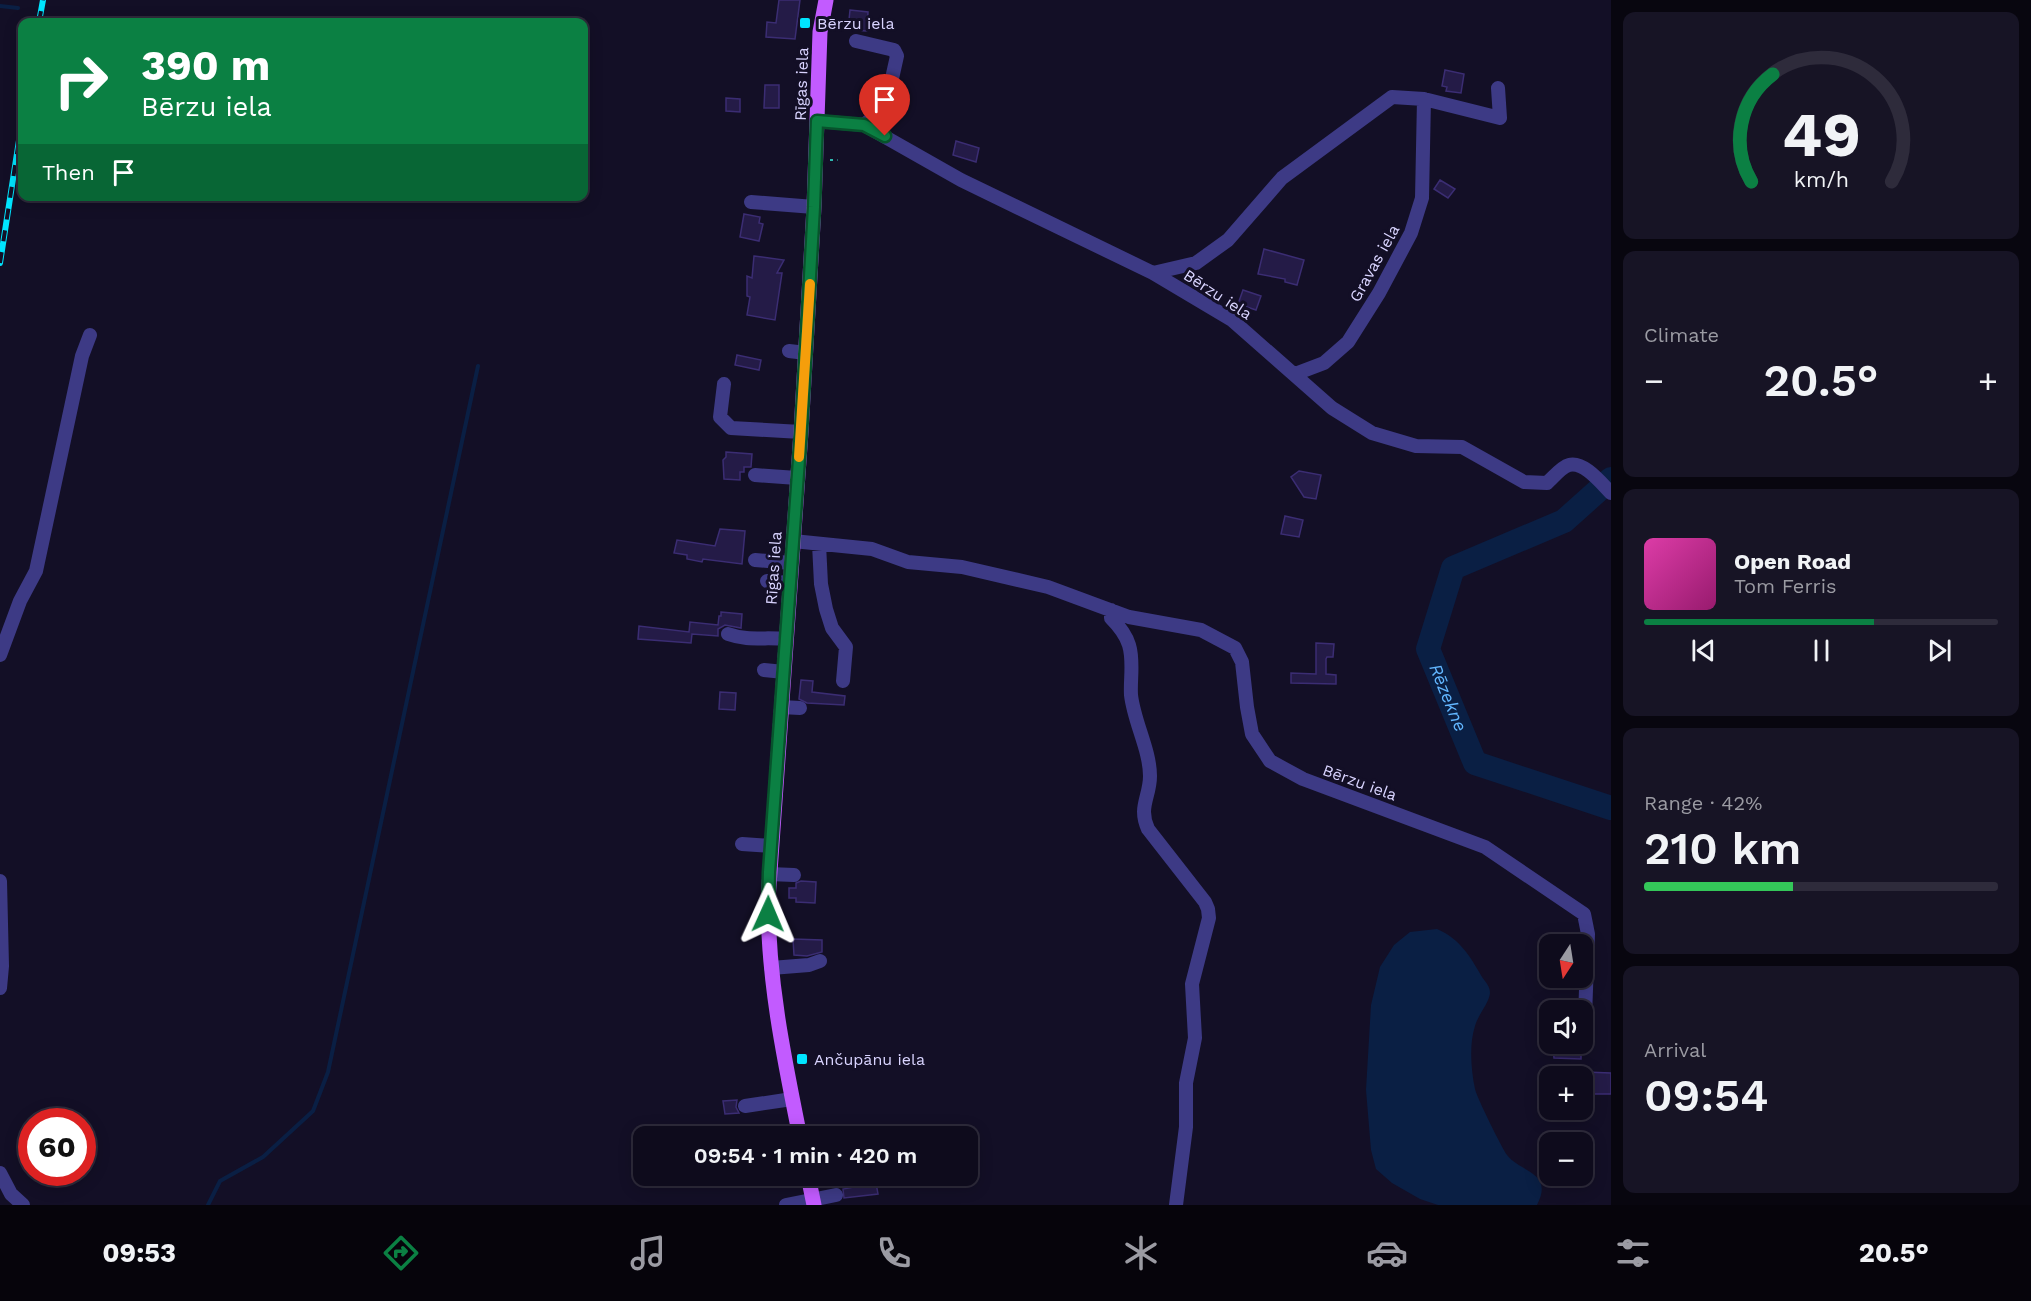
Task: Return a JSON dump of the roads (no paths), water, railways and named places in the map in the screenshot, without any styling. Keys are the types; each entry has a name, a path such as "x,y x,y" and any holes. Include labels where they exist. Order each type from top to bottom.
{"main road":[{"name":"Rīgas iela","path":"798,1126 776,1011 771,968 768,927 769,874 801,432 814,207 820,32 825,0"},
{"path":"810,1186 813,1202"}],"street":[{"path":"856,41 894,50 897,56 887,102 864,125"},
{"path":"1153,273 1196,263 1228,240 1282,178 1392,97 1424,99 1500,118 1498,88"},
{"name":"Gravas iela","path":"1295,374 1324,363 1348,342 1379,293 1411,234 1422,198 1424,99"},
{"name":"Bērzu iela","path":"817,121 864,125 961,180 1153,273 1232,320 1332,408 1372,433 1416,446 1462,447 1524,482 1547,483 1567,465 1575,465 1585,469 1611,493"},
{"path":"751,202 814,207"},
{"path":"0,656 20,601 36,572 82,356 90,335"},
{"path":"789,351 806,352"},
{"path":"724,384 720,417 731,428 801,432"},
{"path":"756,475 798,478"},
{"path":"793,541 872,549 908,562 962,567 1048,587 1111,610 1111,618 1129,644 1131,694 1150,773 1143,810 1144,819 1148,829 1205,902 1209,918 1192,984 1195,1038 1186,1083 1186,1127 1176,1205"},
{"path":"819,544 820,575 826,609 832,628 846,647 843,681"},
{"path":"755,560 791,563"},
{"path":"766,581 790,583"},
{"name":"Bērzu iela","path":"1111,610 1129,617 1201,630 1235,648 1242,662 1252,734 1270,761 1304,779 1485,847 1584,914 1587,934 1585,1000"},
{"path":"728,634 751,639 769,637 786,639"},
{"path":"764,670 784,672"},
{"path":"781,707 800,708"},
{"path":"742,844 771,846"},
{"path":"769,874 794,876"},
{"path":"0,881 2,966 0,988"},
{"path":"771,968 809,965 820,961"},
{"path":"745,1106 792,1099"},
{"path":"0,1173 11,1194 23,1205"},
{"path":"786,1205 813,1202 837,1195"}],"water":[{"path":"1437,929 1445,933 1464,949 1489,988 1489,997 1473,1033 1471,1049 1475,1089 1507,1155 1539,1179 1541,1194 1537,1205 1438,1205 1420,1199 1392,1183 1376,1169 1371,1150 1366,1090 1371,1005 1380,967 1394,945 1410,932"}],"waterway":[{"path":"0,6 18,8"},
{"path":"208,1205 220,1181 263,1157 313,1111 328,1072 478,366"},
{"name":"Rēzekne","path":"1611,479 1564,521 1453,568 1428,649 1475,763 1611,808"}],"railway":[{"path":"40,18 43,0"},
{"path":"0,263 18,147"}],"place":[{"name":"Bērzu iela","path":"805,23"},
{"name":"Ančupānu iela","path":"802,1059"}]}
